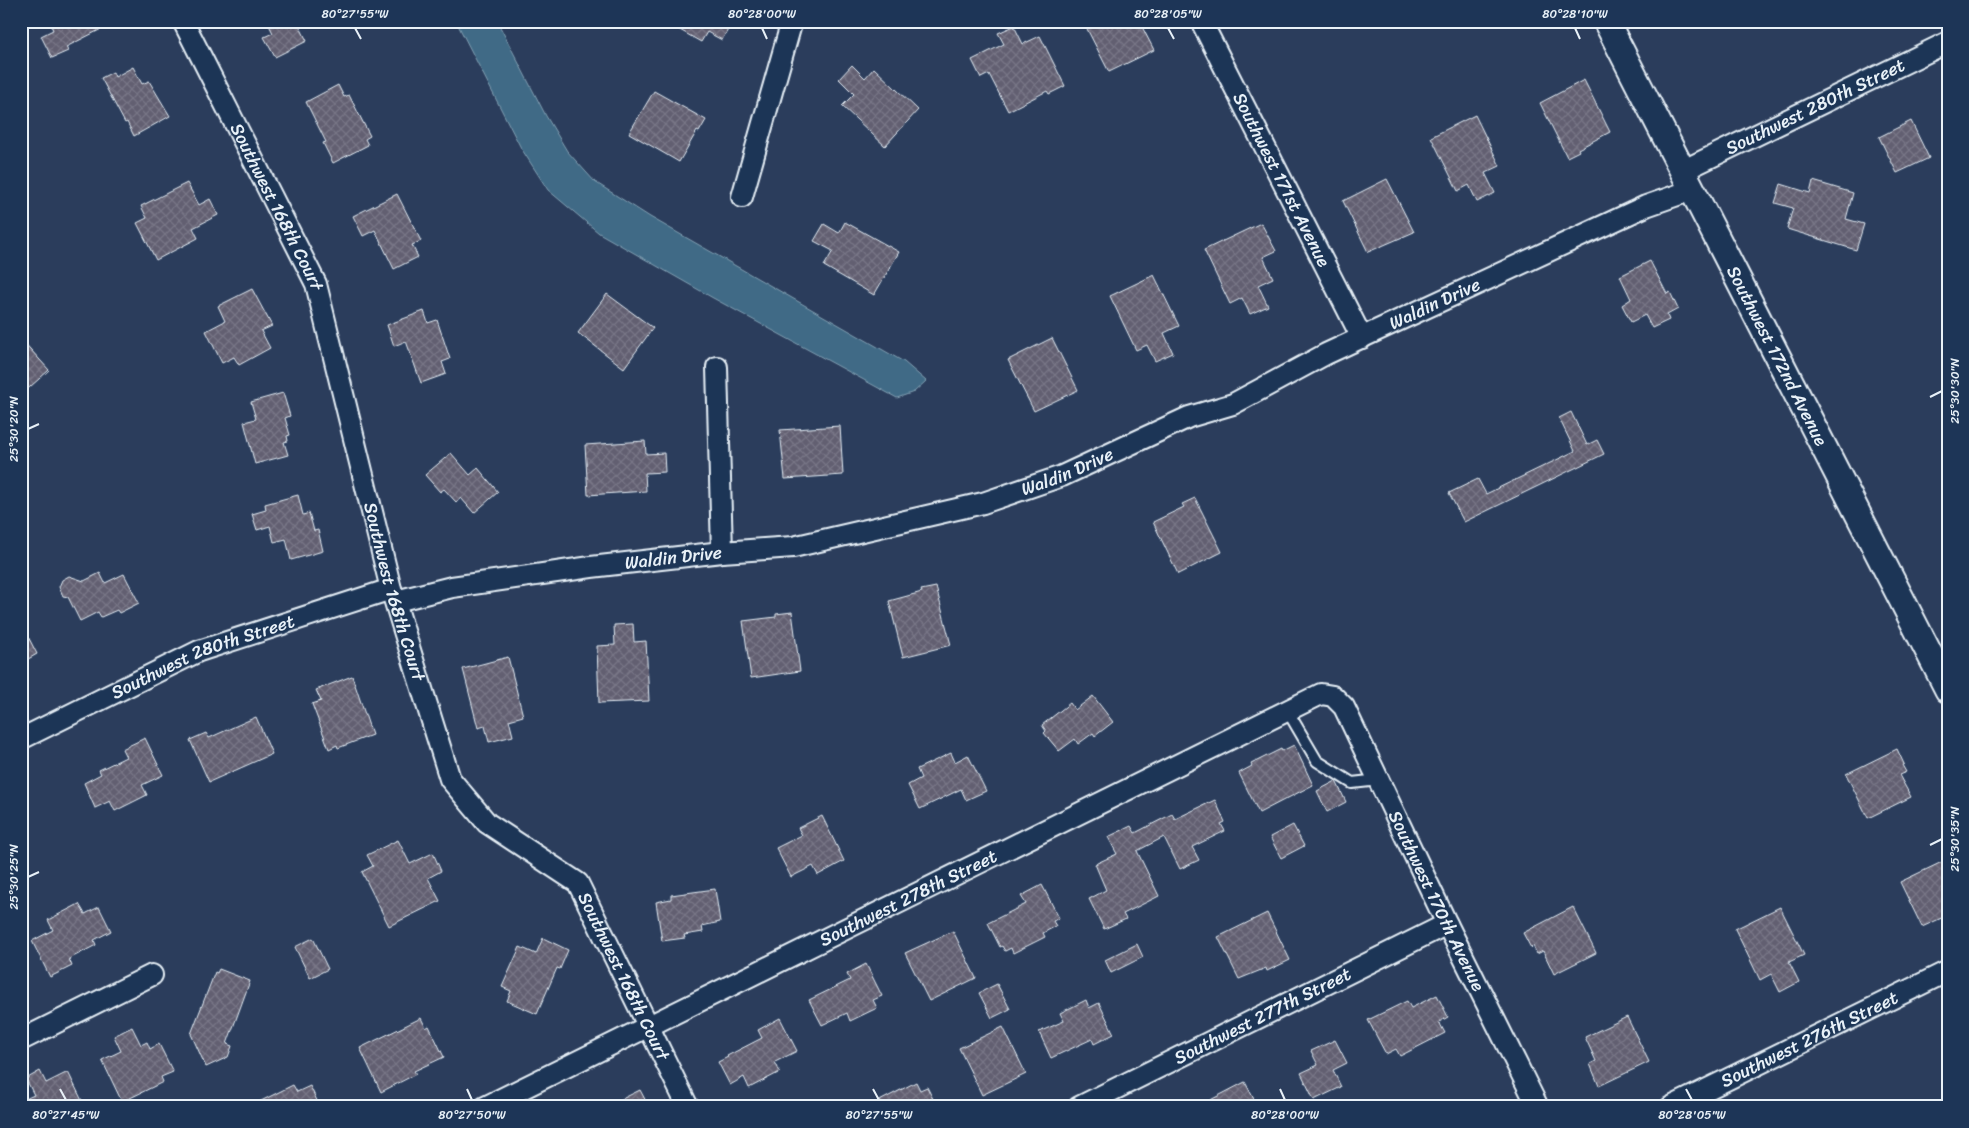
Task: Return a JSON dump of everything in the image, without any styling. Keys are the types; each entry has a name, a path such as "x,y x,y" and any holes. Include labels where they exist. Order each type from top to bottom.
{"street":[{"name":"Southwest 168th Court","path":"184,21 316,284 393,595 450,779 487,823 578,883 688,1107"},
{"path":"742,197 792,21"},
{"name":"Southwest 171st Avenue","path":"1201,21 1362,338"},
{"name":"Southwest 172nd Avenue","path":"1606,21 1948,690"},
{"name":"Southwest 280th Street","path":"1687,181 1948,42"},
{"name":"Waldin Drive","path":"393,595 591,567 722,552 793,547 983,502 1062,476 1189,418 1233,404 1326,354 1646,206 1687,181"},
{"path":"717,367 722,552"},
{"name":"Southwest 280th Street","path":"21,739 199,651 393,595"},
{"name":"Southwest 278th Street","path":"485,1107 1287,710 1321,694 1333,696"},
{"name":"Southwest 170th Avenue","path":"1333,696 1344,707 1447,924 1538,1107"},
{"name":"Southwest 277th Street","path":"1079,1107 1447,924"},
{"name":"Southwest 276th Street","path":"1671,1107 1948,971"},
{"path":"21,1040 152,975"}],"lane":[{"path":"1287,710 1317,761 1352,783 1379,780"}],"water":[{"path":"456,21 497,21 546,116 567,151 595,182 650,217 904,362 926,381 914,392 897,398 713,298 599,233 548,190 521,148"}],"building":[{"path":"49,21 117,21 66,47 68,51 52,58 41,36 53,30"},
{"path":"267,21 297,21 307,41 275,57 264,37 273,33"},
{"path":"664,21 733,21 722,40 707,32 701,42"},
{"path":"1083,21 1139,21 1154,50 1109,72"},
{"path":"1014,26 1023,44 1040,36 1065,86 1049,94 1047,91 1008,111 989,74 981,78 972,60 1004,44 998,33"},
{"path":"852,65 865,78 874,68 918,110 885,146 842,106 854,94 839,79"},
{"path":"133,67 142,84 149,81 170,116 134,136 101,78 113,72 115,77"},
{"path":"1584,80 1610,132 1567,157 1540,103"},
{"path":"338,85 344,97 349,95 370,136 365,139 368,145 333,163 323,143 326,142 306,102"},
{"path":"654,91 706,120 699,132 697,131 679,162 629,133"},
{"path":"1475,115 1500,166 1485,173 1495,193 1477,202 1469,185 1458,191 1431,137"},
{"path":"1911,121 1929,158 1897,173 1879,137"},
{"path":"1387,179 1414,232 1368,252 1343,201"},
{"path":"1813,181 1853,193 1846,219 1864,224 1856,250 1787,229 1793,208 1775,203 1781,184 1810,193"},
{"path":"187,183 199,205 210,199 218,215 193,228 198,238 156,260 137,223 147,218 141,206"},
{"path":"397,194 421,241 412,245 418,257 394,269 375,230 363,236 353,216"},
{"path":"845,222 899,252 874,295 824,266 833,251 814,241 824,224 839,233"},
{"path":"1261,223 1276,251 1263,257 1273,278 1258,285 1268,306 1250,314 1242,298 1230,304 1204,250"},
{"path":"1650,261 1667,294 1670,292 1678,309 1667,315 1669,320 1652,328 1645,315 1631,322 1622,305 1631,299 1620,276"},
{"path":"1154,275 1179,326 1164,333 1173,353 1155,361 1147,345 1136,350 1110,296"},
{"path":"252,289 272,326 261,331 270,348 239,365 234,357 222,363 206,331 225,321 218,306"},
{"path":"607,294 653,328 624,368 578,333"},
{"path":"424,311 428,323 437,320 450,359 442,362 446,374 421,383 406,341 394,346 387,325"},
{"path":"1052,338 1078,390 1034,411 1008,360"},
{"path":"21,339 49,370 21,395"},
{"path":"283,393 290,416 285,418 290,435 287,436 288,441 284,442 288,455 255,464 244,422 256,419 251,402"},
{"path":"1571,412 1587,445 1597,440 1604,454 1464,522 1449,493 1478,479 1486,494 1575,451 1559,418"},
{"path":"840,426 843,475 785,479 780,430"},
{"path":"645,441 646,454 664,453 665,472 645,473 646,491 588,495 585,445"},
{"path":"451,453 470,475 478,468 498,492 474,513 461,498 456,502 444,489 440,492 425,475"},
{"path":"298,495 303,515 309,513 314,531 318,530 323,551 291,560 286,539 274,542 270,526 257,530 252,514 266,510 265,504"},
{"path":"1195,498 1222,552 1178,574 1153,522 1184,507 1182,504"},
{"path":"100,573 105,583 124,574 139,603 119,613 117,610 101,617 98,612 80,621 68,597 63,596 59,587 62,580 69,576 84,581"},
{"path":"936,587 951,645 903,657 889,601"},
{"path":"792,612 800,671 751,678 743,621 776,617 776,614"},
{"path":"21,623 37,654 21,663"},
{"path":"633,624 634,642 646,641 649,701 599,703 597,646 615,645 614,625"},
{"path":"508,657 523,716 509,720 513,736 489,742 485,726 478,728 463,669"},
{"path":"352,676 372,735 338,748 337,745 329,749 312,704 321,701 316,690"},
{"path":"1093,696 1113,722 1095,736 1093,733 1078,744 1075,739 1059,751 1044,733 1046,731 1042,725 1070,703 1075,710"},
{"path":"256,717 272,754 209,782 190,740 206,733 209,738"},
{"path":"145,738 163,775 142,785 147,795 115,811 110,801 95,808 84,783 101,774 99,770 126,757 122,749"},
{"path":"1294,745 1313,785 1259,813 1239,773 1252,766 1251,764 1281,749 1282,751"},
{"path":"1897,749 1906,772 1899,775 1911,797 1868,818 1846,774"},
{"path":"951,753 955,762 968,755 986,791 966,800 961,789 920,809 908,785 921,778 917,769"},
{"path":"1336,781 1346,802 1327,812 1317,791"},
{"path":"1215,800 1225,822 1221,824 1225,831 1192,847 1199,860 1180,869 1164,837 1137,851 1159,896 1123,914 1126,919 1104,929 1089,899 1106,890 1095,864 1117,854 1108,837 1131,826 1135,833 1172,814 1175,819"},
{"path":"822,816 844,861 818,875 813,866 791,877 776,848 802,835 798,828"},
{"path":"1293,825 1304,846 1281,858 1270,837"},
{"path":"398,840 410,864 433,853 441,871 428,878 440,901 389,926 362,872 373,866 367,855"},
{"path":"1942,862 1948,872 1948,915 1922,927 1900,882"},
{"path":"1042,885 1059,918 1053,921 1056,926 1043,933 1045,937 1013,953 1011,948 1005,951 1002,946 1000,947 988,923 1026,904 1021,896"},
{"path":"715,889 720,922 702,926 703,932 684,935 685,938 662,941 656,902 671,899 671,895"},
{"path":"79,904 85,914 99,907 111,931 94,940 96,945 69,959 72,966 50,977 32,941 53,930 48,920"},
{"path":"1573,907 1596,953 1554,974 1543,951 1537,954 1533,946 1531,948 1523,933"},
{"path":"1780,907 1804,955 1789,962 1799,982 1780,992 1771,974 1760,980 1735,929"},
{"path":"1267,913 1290,960 1267,971 1266,968 1239,979 1218,937"},
{"path":"953,931 976,978 929,1001 905,953"},
{"path":"313,938 328,969 310,978 295,947"},
{"path":"543,938 568,950 560,969 557,968 537,1014 507,1001 511,991 502,987 520,947 536,954"},
{"path":"1137,944 1143,957 1111,973 1105,960"},
{"path":"866,964 882,996 873,1000 877,1008 850,1021 847,1013 822,1025 809,1000 850,980 847,974"},
{"path":"219,969 250,981 227,1044 232,1046 228,1057 206,1067 191,1034 215,972 217,973"},
{"path":"997,984 1010,1009 992,1018 979,993"},
{"path":"1437,995 1448,1017 1439,1022 1445,1033 1400,1056 1396,1049 1386,1054 1368,1020 1407,1001 1411,1008"},
{"path":"1086,1000 1089,1008 1099,1003 1114,1034 1094,1044 1092,1039 1051,1058 1039,1032 1064,1021 1060,1013"},
{"path":"1627,1017 1649,1062 1599,1086 1590,1064 1596,1061 1585,1037"},
{"path":"421,1018 426,1028 429,1026 444,1057 414,1071 416,1074 381,1092 360,1048"},
{"path":"780,1018 797,1051 775,1062 780,1072 749,1088 744,1077 730,1085 718,1062 762,1038 758,1030"},
{"path":"132,1027 141,1045 147,1042 150,1049 159,1044 173,1072 161,1077 163,1082 122,1102 102,1060 121,1051 114,1036"},
{"path":"1003,1027 1026,1074 982,1095 959,1048"},
{"path":"1335,1040 1347,1063 1333,1070 1341,1087 1314,1100 1301,1073 1318,1065 1311,1051"},
{"path":"40,1071 46,1083 68,1072 85,1107 21,1107 21,1101 34,1095 26,1079"},
{"path":"916,1082 920,1090 927,1087 937,1107 868,1107"},
{"path":"1245,1082 1258,1107 1197,1107"},
{"path":"293,1085 297,1092 310,1086 320,1107 249,1107"},
{"path":"640,1090 649,1107 606,1107"}]}
